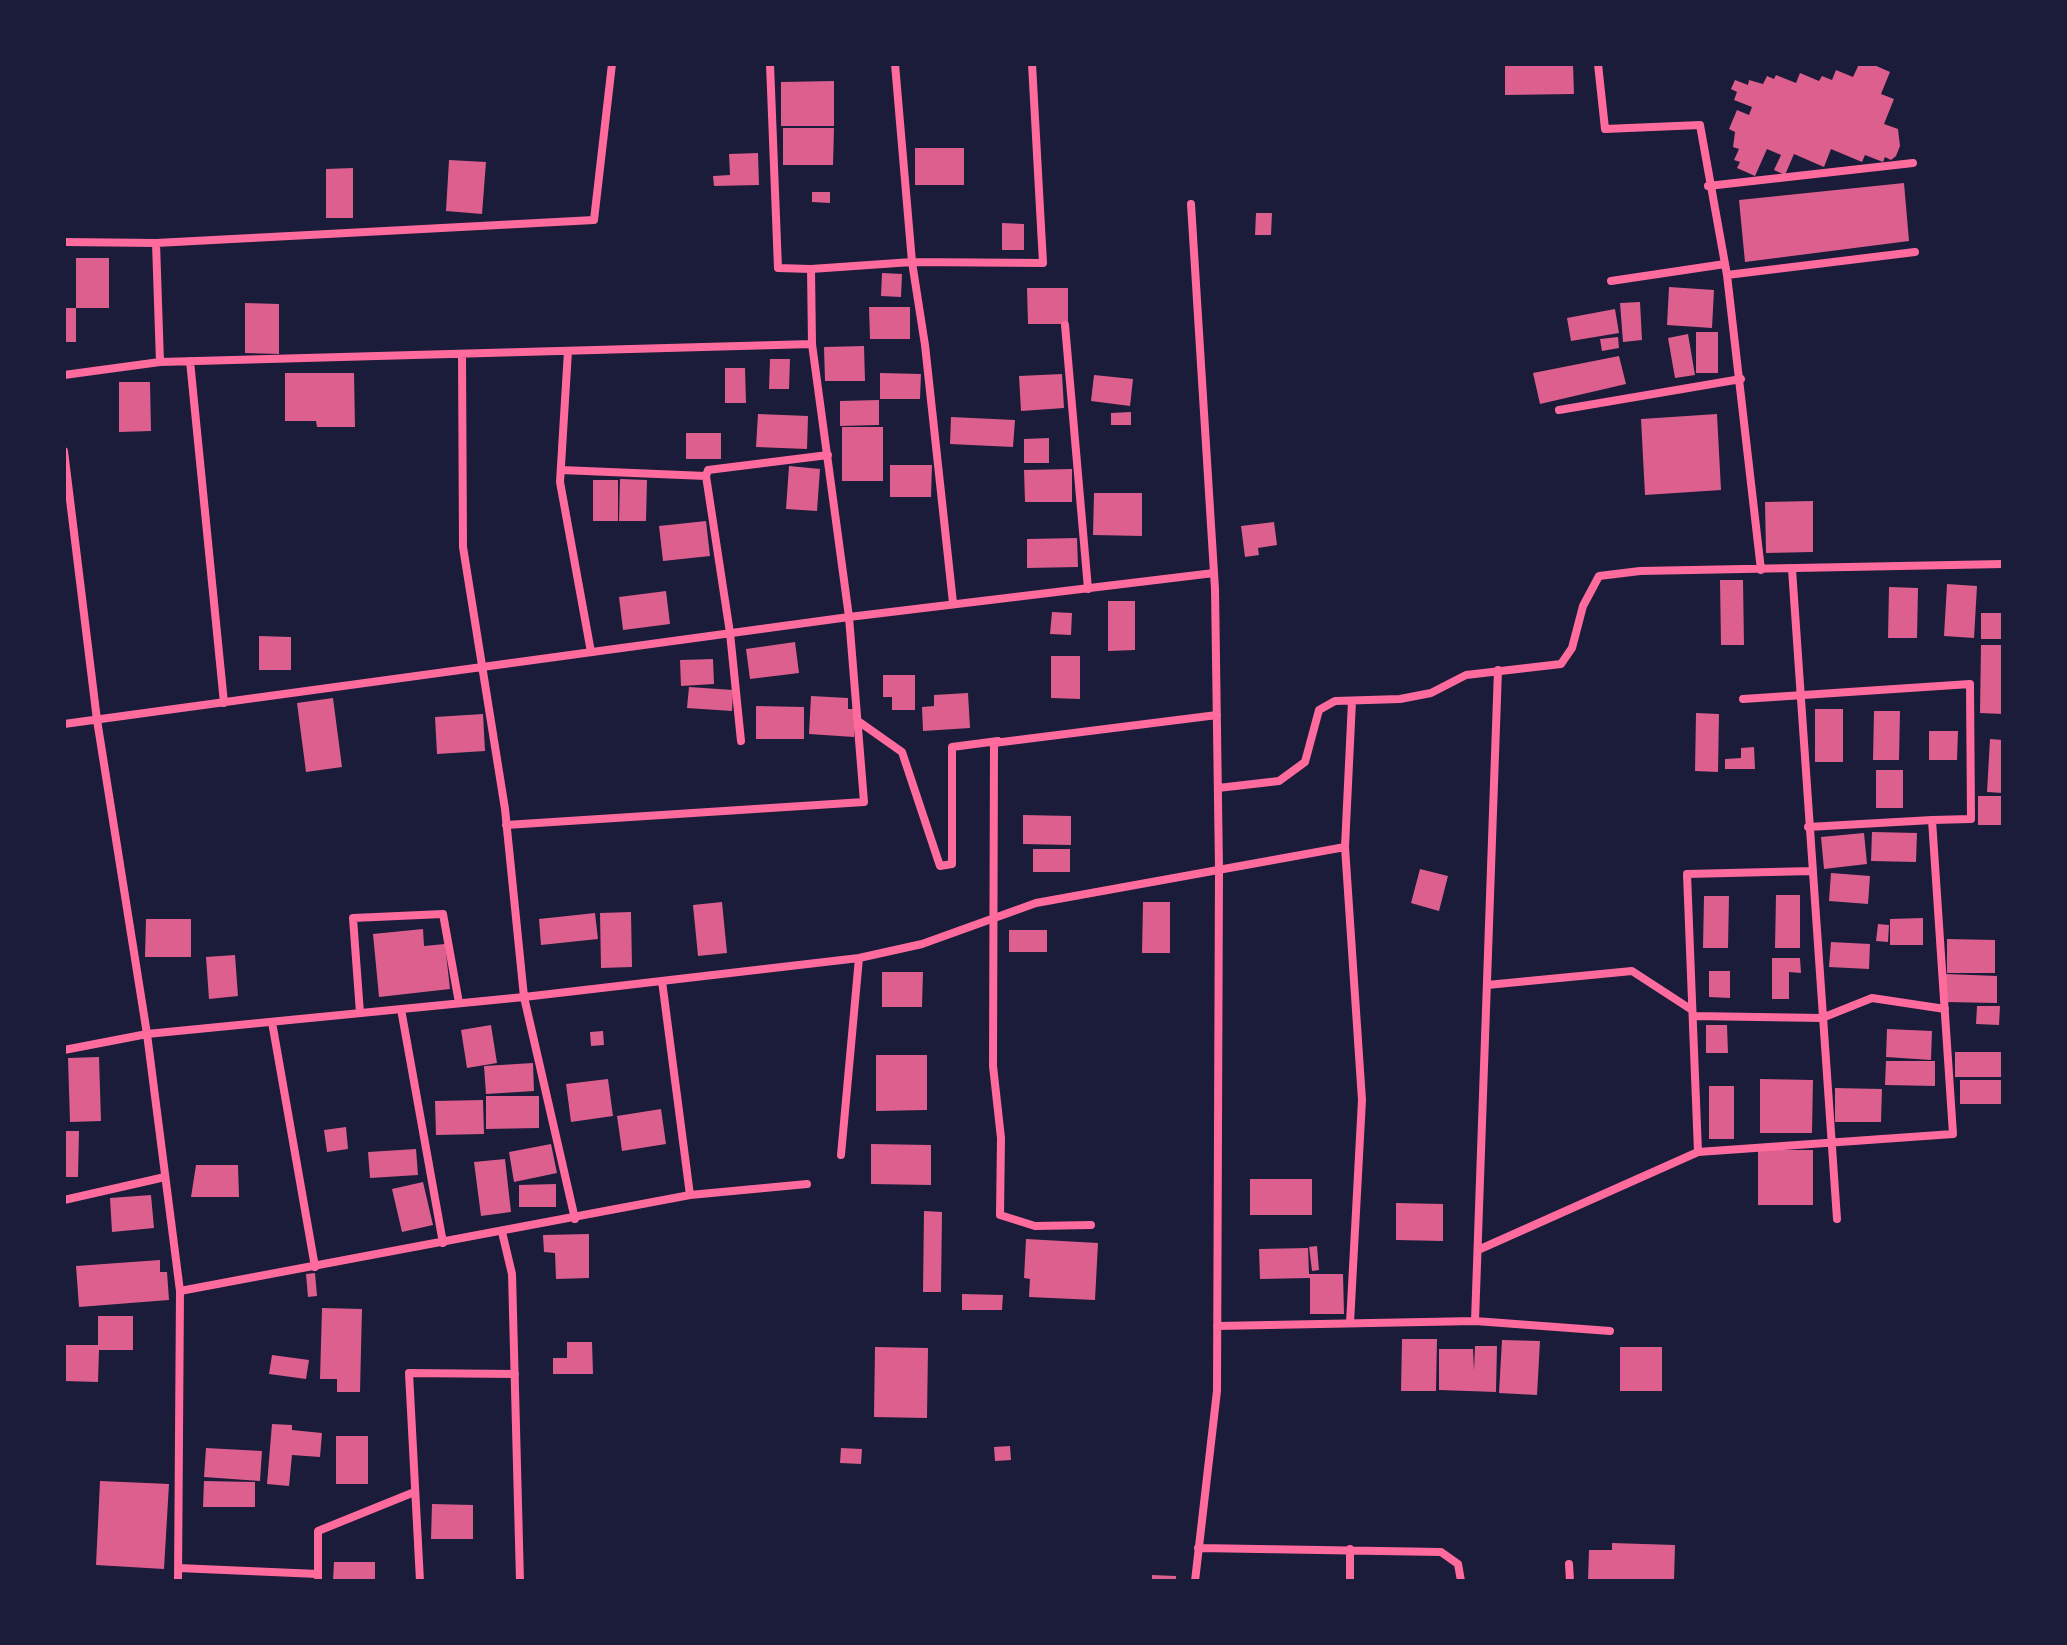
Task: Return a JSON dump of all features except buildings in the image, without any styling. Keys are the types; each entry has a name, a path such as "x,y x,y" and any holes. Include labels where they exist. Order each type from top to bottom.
{"street":[{"path":"64,242 156,243 594,220 612,64"},
{"path":"770,64 778,268 811,269 912,262 1043,263 1032,64"},
{"path":"895,64 912,262 925,345 953,603"},
{"path":"1598,64 1605,129 1700,125 1708,186 1727,275 1761,570"},
{"path":"1708,186 1913,163"},
{"path":"1191,204 1214,573 1219,869 1217,1391 1195,1581"},
{"path":"156,243 160,362"},
{"path":"1727,275 1915,252"},
{"path":"1611,281 1725,264"},
{"path":"506,825 864,802 849,617 812,344 811,269"},
{"path":"1065,325 1088,589"},
{"path":"64,375 160,362 812,344"},
{"path":"568,351 560,482 591,652"},
{"path":"462,354 463,547 506,825 524,997 575,1219"},
{"path":"190,361 224,703"},
{"path":"1559,410 1741,379"},
{"path":"64,451 97,720 147,1034 180,1291 178,1581"},
{"path":"741,741 730,633 706,476 708,470 828,455"},
{"path":"561,470 706,476"},
{"path":"1218,788 1279,781 1305,762 1319,710 1335,701 1400,699 1431,693 1466,675 1561,664 1572,648 1583,606 1599,576 1640,571 2003,564"},
{"path":"1792,569 1837,1219"},
{"path":"64,724 953,603 1214,573"},
{"path":"1475,1321 1498,670"},
{"path":"1743,699 1970,684 1971,819 1808,827"},
{"path":"1350,1323 1362,1100 1345,847 1352,701"},
{"path":"858,721 902,752 940,866 952,864 952,747 1217,715"},
{"path":"998,741 994,743 992,770 991,919 993,1066 1001,1138 1000,1215 1035,1226 1091,1225"},
{"path":"1478,1250 1698,1152 1953,1134 1932,820"},
{"path":"64,1050 147,1034 524,997 859,958 922,944 1036,903 1345,847"},
{"path":"1698,1152 1687,874 1812,871"},
{"path":"360,1013 353,918 443,914 459,1003"},
{"path":"841,1155 859,958"},
{"path":"1487,985 1632,971 1692,1013 1822,1018 1872,998 1945,1009"},
{"path":"662,981 690,1195"},
{"path":"401,1009 443,1243"},
{"path":"272,1022 315,1267"},
{"path":"64,1200 165,1177"},
{"path":"180,1291 690,1195 807,1184"},
{"path":"502,1232 512,1274 520,1581"},
{"path":"1217,1326 1475,1321 1610,1331"},
{"path":"420,1581 412,1493 409,1373 515,1374"},
{"path":"178,1568 318,1578 318,1531 412,1493"},
{"path":"1198,1548 1441,1552 1458,1564 1461,1581"},
{"path":"1350,1549 1350,1581"},
{"path":"1569,1564 1570,1581"}]}
